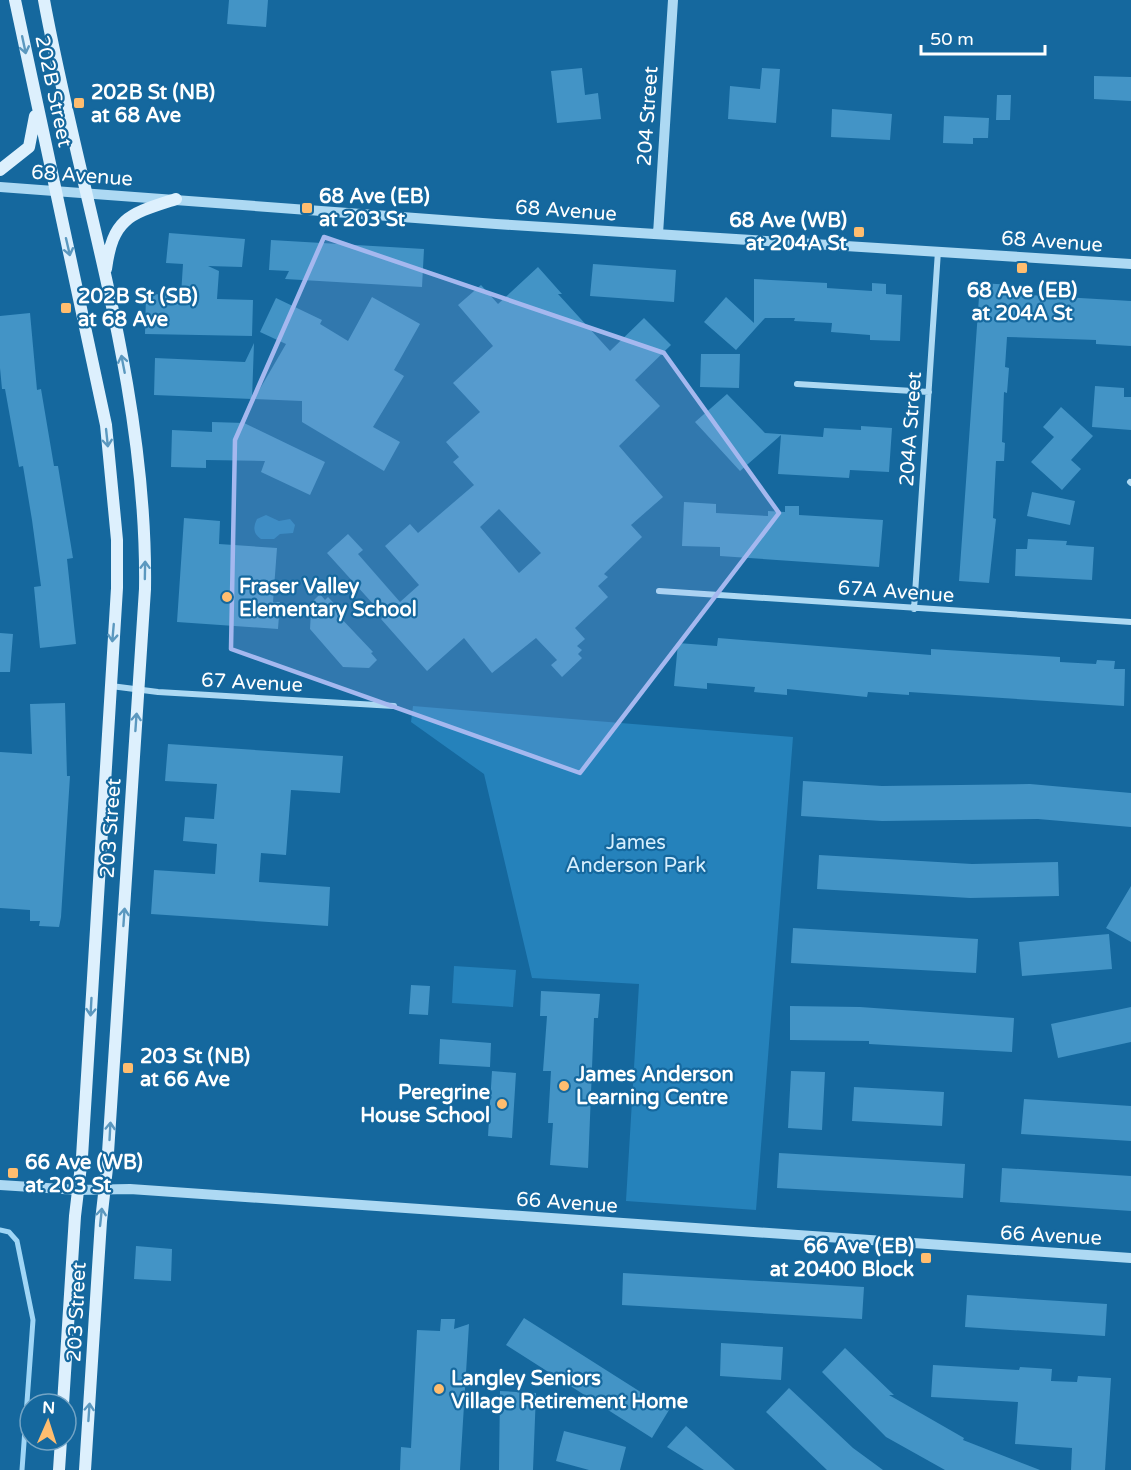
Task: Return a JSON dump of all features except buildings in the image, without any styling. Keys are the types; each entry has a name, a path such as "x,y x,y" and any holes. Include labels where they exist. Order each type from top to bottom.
{"main road":[{"name":"202B Street","path":"15,0 55,190"},
{"name":"202B Street","path":"44,0 85,193"},
{"path":"0,170 29,147 35,125 34,91"},
{"name":"203 Street","path":"55,190 106,425 113,491 117,588 64,1392"},
{"name":"203 Street","path":"85,193 105,276 135,422 143,489 145,589 85,1470"},
{"path":"105,276 112,238 120,225 139,211 176,199"},
{"path":"59,1470 60,1452"}],"street":[{"name":"204 Street","path":"658,234 673,0"},
{"name":"68 Avenue","path":"0,187 658,234 1131,264"},
{"name":"204A Street","path":"914,609 938,251"},
{"path":"797,384 928,392"},
{"name":"67A Avenue","path":"659,591 1131,622"},
{"name":"67 Avenue","path":"109,686 138,691 394,706"},
{"name":"66 Avenue","path":"0,1185 78,1190 130,1189 1131,1258"}],"highlighted area":[{"path":"324,237 664,353 779,513 580,773 231,649 235,440"}],"green space":[{"path":"266,515 279,521 290,519 295,525 293,533 280,534 274,539 258,537 254,530 257,519"},
{"name":"James Anderson Park","path":"413,706 793,737 756,1210 626,1201 639,984 532,978 484,774 411,722"},
{"path":"454,966 516,970 513,1007 452,1003"}],"waterway":[{"path":"0,1230 9,1232 17,1241 33,1320 22,1470"}],"place":[{"name":"202B St (NB) at 68 Ave","path":"79,103"},
{"name":"68 Ave (EB) at 203 St","path":"307,208"},
{"name":"68 Ave (WB) at 204A St","path":"859,232"},
{"name":"68 Ave (EB) at 204A St","path":"1022,268"},
{"name":"202B St (SB) at 68 Ave","path":"66,308"},
{"name":"Fraser Valley Elementary School","path":"227,597"},
{"name":"203 St (NB) at 66 Ave","path":"128,1068"},
{"name":"James Anderson Learning Centre","path":"564,1086"},
{"name":"Peregrine House School","path":"502,1104"},
{"name":"66 Ave (WB) at 203 St","path":"13,1173"},
{"name":"66 Ave (EB) at 20400 Block","path":"926,1258"},
{"name":"Langley Seniors Village Retirement Home","path":"439,1389"}]}
